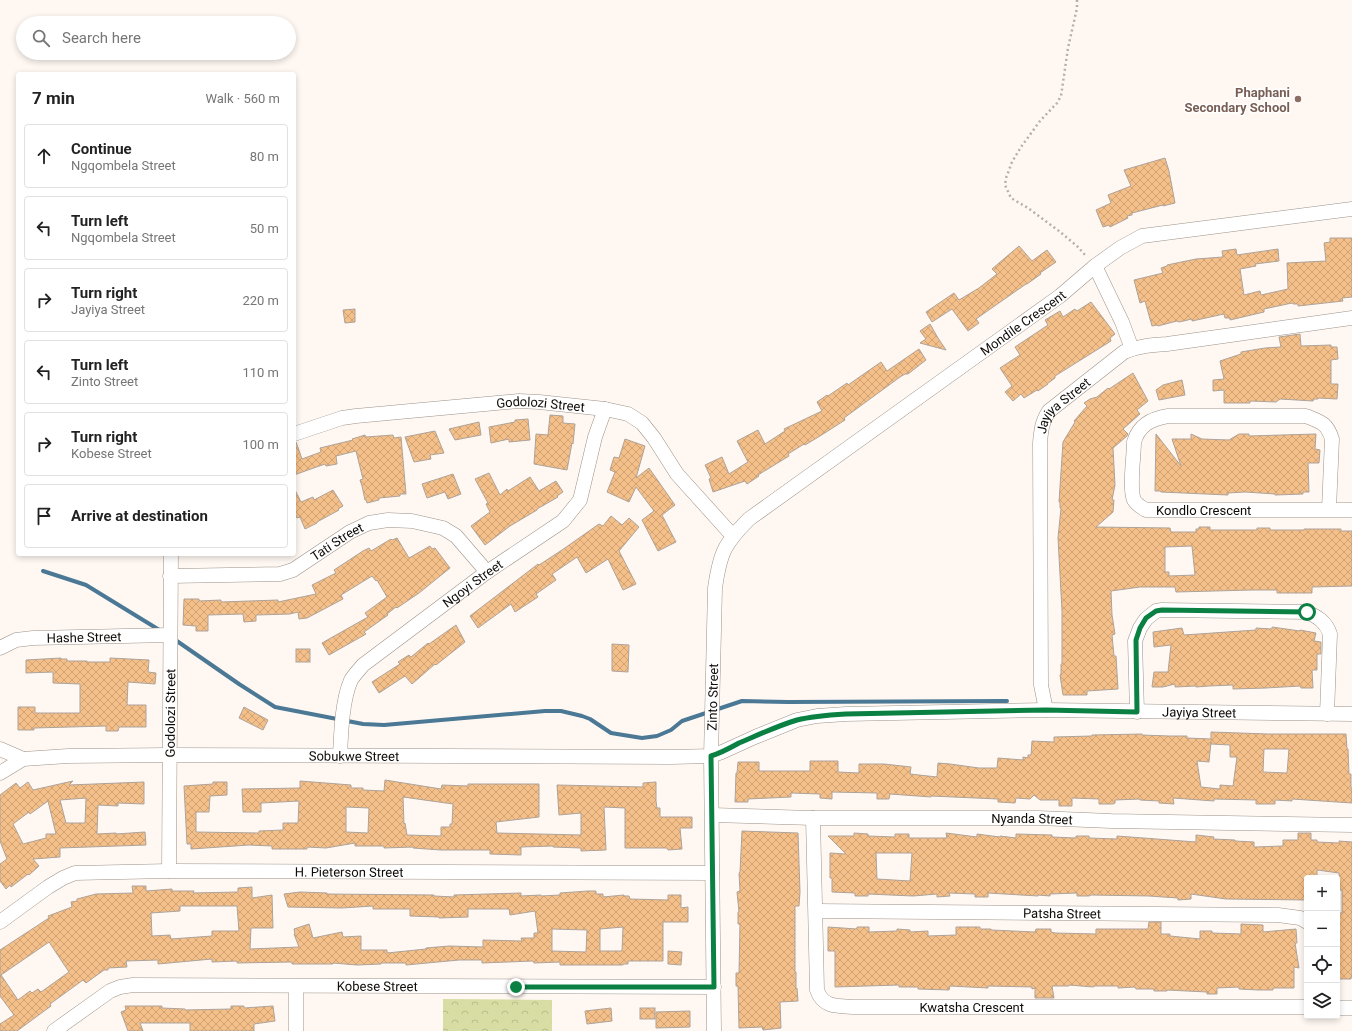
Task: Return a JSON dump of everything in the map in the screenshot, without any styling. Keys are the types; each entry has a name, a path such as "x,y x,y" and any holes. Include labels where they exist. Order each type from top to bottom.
{"street":[{"name":"Mondile Crescent","path":"732,535 749,519 1060,296 1094,266 1120,248 1142,236 1352,209"},
{"path":"1094,266 1122,322 1132,349"},
{"name":"Jayiya Street","path":"1046,710 1041,685 1041,429 1048,411 1124,352 1132,349 1352,318"},
{"name":"Godolozi Street","path":"296,433 342,418 501,402 539,402 605,409 628,414 642,423 654,438 677,474 732,535"},
{"name":"Ngoyi Street","path":"340,756 342,725 346,700 351,681 363,665 487,572 563,521 580,500 595,437 605,409"},
{"name":"Kondlo Crescent","path":"1329,509 1332,439 1325,424 1306,416 1168,416 1156,418 1143,426 1134,442 1132,492 1135,501 1141,507 1152,510 1352,510"},
{"name":"Tati Street","path":"170,576 280,574 293,570 350,532 369,523 388,520 412,521 443,528 456,536 487,572"},
{"name":"Zinto Street","path":"714,1031 711,756 715,588 723,549 732,535"},
{"name":"Godolozi Street","path":"169,871 171,556"},
{"path":"1137,712 1136,640 1140,628 1146,618 1156,611 1162,610 1307,612 1322,620 1330,634 1327,714"},
{"name":"Hashe Street","path":"0,648 16,640 33,638 170,635"},
{"name":"Jayiya Street","path":"711,756 797,720 817,716 846,714 1046,710 1352,714"},
{"path":"0,749 23,760"},
{"name":"Sobukwe Street","path":"0,773 23,760 68,756 711,756"},
{"name":"Nyanda Street","path":"712,815 813,818 1038,818 1111,821 1352,824"},
{"name":"Kwatsha Crescent","path":"813,818 817,990 819,996 824,1002 831,1005 855,1007 1304,1007"},
{"name":"H. Pieterson Street","path":"0,922 48,886 75,873 169,871 712,873"},
{"name":"Patsha Street","path":"816,911 1278,915 1300,918 1304,920"},
{"name":"Kobese Street","path":"54,1031 110,991 120,987 133,985 296,987 714,987"},
{"path":"296,987 296,1031"},
{"path":"1340,1008 1352,1008"}],"path":[{"path":"1077,0 1077,8 1068,48 1060,96 1057,103 1040,121 1021,147 1012,162 1005,185 1011,198 1028,208 1059,231 1077,246 1094,266"}],"green space":[{"path":"443,999 552,1000 552,1031 443,1031"}],"building":[{"path":"1165,158 1175,203 1132,213 1132,215 1127,216 1128,218 1110,227 1109,225 1103,227 1096,210 1111,203 1108,195 1131,186 1124,170"},
{"path":"1330,238 1352,238 1352,297 1342,298 1343,301 1298,306 1298,304 1292,303 1264,309 1264,312 1230,320 1230,318 1225,318 1224,314 1192,321 1192,319 1179,322 1177,321 1158,326 1152,326 1145,301 1140,303 1134,280 1163,273 1161,268 1167,265 1196,259 1223,257 1222,251 1236,249 1237,255 1278,249 1279,261 1255,264 1256,266 1240,269 1244,295 1260,291 1261,295 1288,289 1287,263 1326,261 1324,243 1330,242"},
{"path":"1019,246 1032,261 1047,250 1056,262 976,319 979,323 968,331 952,309 932,322 926,312 954,293 959,300 979,288 997,274 992,269"},
{"path":"1091,302 1115,334 1110,338 1111,341 1055,376 1055,378 1038,391 1037,390 1024,398 1021,394 1013,401 1005,392 1012,386 1000,368 1020,355 1015,347 1048,325 1045,320 1060,311 1063,317 1075,309 1077,311"},
{"path":"355,309 355,322 345,323 343,310"},
{"path":"930,324 946,350 920,343 926,339 920,331"},
{"path":"1300,334 1301,346 1331,345 1331,347 1337,347 1338,359 1331,360 1331,384 1338,384 1337,399 1318,398 1314,399 1313,401 1280,399 1276,402 1250,401 1250,403 1224,403 1224,390 1213,391 1213,380 1224,379 1220,361 1241,354 1241,352 1281,347 1279,337"},
{"path":"919,349 926,360 844,418 845,420 788,454 789,456 758,475 759,476 747,484 745,481 713,492 709,479 711,478 705,465 722,457 729,474 748,462 737,441 758,430 765,444 785,431 784,429 822,411 817,402 827,395 828,396 847,383 848,385 881,362 887,371"},
{"path":"1133,373 1148,401 1137,410 1140,414 1123,429 1128,434 1127,436 1113,448 1115,485 1112,500 1114,500 1113,512 1096,527 1170,528 1171,532 1196,532 1196,529 1199,529 1199,527 1210,527 1210,530 1257,530 1257,528 1270,528 1270,530 1341,529 1341,531 1352,531 1352,586 1312,587 1312,593 1277,593 1277,590 1176,592 1175,587 1140,587 1111,591 1112,615 1115,634 1112,635 1114,656 1116,656 1118,689 1087,691 1087,695 1063,695 1060,675 1062,664 1062,611 1058,538 1061,508 1059,502 1063,442 1075,422 1074,421 1087,406 1084,403 1097,397 1108,388 1109,389","holes":["1192,546 1195,575 1169,576 1169,572 1165,572 1165,547"]},
{"path":"1182,380 1185,395 1159,400 1156,390 1163,385"},
{"path":"550,415 563,416 563,423 575,424 573,444 572,443 567,470 534,464 536,434 548,435"},
{"path":"528,419 530,440 509,442 509,439 491,443 489,427 515,422 515,420"},
{"path":"479,422 481,435 455,440 449,429"},
{"path":"435,431 444,453 430,455 431,459 414,462 405,437"},
{"path":"1156,434 1181,466 1172,439 1191,439 1191,434 1202,439 1229,440 1239,434 1249,434 1249,436 1316,434 1315,449 1320,450 1319,463 1308,463 1309,492 1303,492 1303,494 1275,495 1245,492 1228,493 1228,495 1155,491"},
{"path":"365,435 366,437 393,435 394,438 401,437 406,494 379,498 379,500 367,503 360,480 363,479 356,451 336,456 337,464 326,466 325,464 296,474 296,442 302,459 321,452 320,448 353,440 352,439"},
{"path":"625,439 645,446 636,478 649,468 675,505 662,515 676,542 658,551 642,520 654,511 636,487 629,502 607,492 615,472 610,470 614,457 619,458"},
{"path":"489,473 500,495 507,489 508,491 530,477 539,491 556,481 563,492 557,496 558,497 510,526 485,545 471,526 490,512 486,504 488,503 475,479"},
{"path":"453,474 461,494 448,499 445,492 427,498 422,484"},
{"path":"333,490 343,506 338,509 339,510 305,529 300,517 297,518 296,492 301,502 313,497 314,500"},
{"path":"611,516 622,525 629,518 639,527 619,551 636,584 623,590 608,559 586,573 577,557 552,574 556,580 536,594 538,597 515,612 511,604 478,628 470,616 538,564 539,565 562,550 599,524 603,526"},
{"path":"397,538 409,558 430,546 432,549 435,548 450,568 419,593 397,608 396,607 387,614 388,615 364,632 366,634 329,655 322,643 368,617 365,613 387,597 377,580 376,581 372,576 341,595 343,599 307,618 299,619 298,612 290,614 256,615 256,621 244,622 243,614 208,615 208,631 196,631 196,626 183,625 184,599 199,599 199,601 221,600 221,602 278,600 278,602 316,594 312,585 336,573 334,570 363,551 369,548 371,551 391,539"},
{"path":"456,625 465,642 436,665 435,664 412,684 405,676 379,693 372,682 400,664 398,662 409,655 411,657 428,643 429,644"},
{"path":"1272,627 1316,633 1314,641 1321,642 1321,654 1317,654 1317,670 1312,670 1313,688 1301,688 1300,686 1233,689 1233,685 1175,687 1175,684 1163,687 1152,687 1154,672 1168,672 1171,645 1154,647 1153,632 1182,628 1184,635 1256,630 1256,628 1272,629"},
{"path":"612,644 629,645 628,672 612,671"},
{"path":"296,649 310,649 310,662 296,662"},
{"path":"110,658 149,660 148,672 156,673 155,684 128,682 127,705 146,705 146,727 119,727 118,731 106,731 106,726 34,728 34,730 18,730 18,707 35,707 35,713 80,713 80,684 53,683 53,672 26,673 26,660 67,659 67,661 87,662 110,662"},
{"path":"244,707 268,720 263,730 239,718"},
{"path":"1211,732 1346,734 1349,774 1351,774 1352,803 1292,799 1292,801 1275,800 1275,804 1256,804 1256,800 1214,799 1214,801 1173,798 1174,804 1140,799 1115,800 1115,803 1113,804 1099,804 1099,799 1072,798 1072,806 1059,806 1059,800 1040,800 1034,795 1030,799 1016,798 1015,803 998,802 998,799 890,794 889,799 877,799 877,793 832,792 832,799 820,798 820,794 791,793 791,797 748,799 748,802 735,802 738,762 759,762 759,771 810,771 810,761 838,761 838,772 859,773 859,764 884,764 911,767 910,774 937,777 938,763 979,768 997,768 998,758 1023,760 1023,757 1028,758 1028,755 1031,755 1032,741 1054,742 1054,737 1142,734 1187,736 1187,738 1211,739","holes":["1211,742 1211,744 1230,745 1230,757 1237,757 1233,786 1220,785 1220,789 1201,787 1197,761 1209,762","1264,749 1289,749 1287,773 1263,772"]},
{"path":"385,780 441,789 442,785 468,786 468,784 539,784 539,817 496,822 497,833 581,835 581,813 559,815 557,785 643,787 643,783 656,782 656,801 657,808 660,808 660,817 692,817 692,828 680,828 682,849 668,850 667,848 625,848 625,808 604,807 606,850 581,851 581,848 553,846 521,847 521,855 490,854 490,850 441,850 413,847 384,848 384,846 355,846 355,843 326,848 307,847 307,849 272,849 272,846 249,845 191,849 191,844 187,844 184,786 213,784 213,782 227,782 227,795 210,796 209,812 196,812 196,832 259,833 259,831 283,830 283,823 298,823 299,801 261,803 261,812 243,812 242,789 300,788 300,781 351,785 351,788 384,791","holes":["403,797 453,804 452,824 450,824 450,827 441,827 441,836 407,835 405,823 404,824","346,807 369,808 368,833 346,832"]},
{"path":"73,781 69,785 144,782 144,804 118,803 118,806 98,805 97,834 145,832 146,845 60,848 60,857 33,859 39,866 29,875 28,874 6,889 0,881 0,864 7,859 0,841 0,795 16,783 20,788 28,782 33,790","holes":["86,798 85,823 66,823 60,800","48,801 56,834 46,834 46,838 23,844 13,824 29,812 30,814"]},
{"path":"742,831 798,833 800,892 799,906 795,906 795,972 798,1001 780,1002 781,1028 763,1030 762,1027 739,1028 738,986 736,986 736,973 739,973 740,924 738,924 739,912 737,892 740,891 739,873"},
{"path":"854,833 868,834 868,836 895,837 895,834 909,834 909,838 947,838 946,833 977,837 977,834 1016,838 1016,834 1052,835 1052,837 1076,838 1076,836 1089,836 1089,838 1117,839 1117,836 1196,842 1196,835 1214,837 1213,839 1254,842 1254,847 1283,846 1283,840 1298,840 1298,833 1311,833 1311,840 1317,840 1317,842 1352,842 1351,979 1340,979 1340,913 1342,913 1342,890 1340,890 1339,873 1317,870 1317,875 1304,875 1304,900 1226,899 1191,894 1191,899 1178,900 1178,898 1149,896 1077,896 1077,893 1038,896 988,893 988,897 975,897 975,894 949,893 950,896 937,897 937,894 913,896 868,894 868,896 855,896 855,893 832,892 832,878 830,878 830,853 846,854 828,836 854,836","holes":["876,853 912,853 910,881 877,879"]},
{"path":"132,886 146,886 146,891 172,889 172,891 194,891 193,893 238,892 238,888 252,887 252,898 272,895 273,928 251,928 250,949 299,947 294,934 294,929 309,924 313,938 342,932 343,937 361,936 361,950 387,950 387,953 449,946 483,947 483,940 522,941 521,938 534,938 534,933 538,933 535,911 510,915 509,909 468,909 468,917 439,918 410,916 410,909 373,909 373,906 342,908 288,907 284,894 300,892 327,894 434,895 454,897 454,895 521,893 521,896 541,896 560,895 560,893 596,891 596,894 603,894 603,897 624,895 629,896 630,899 668,900 668,895 681,895 681,908 688,907 688,922 663,922 663,961 628,961 628,964 623,965 560,965 560,962 534,963 533,961 482,963 482,960 459,960 406,965 406,963 357,965 333,963 292,964 292,962 237,963 237,961 212,962 212,959 158,964 158,960 126,961 127,967 108,968 108,970 104,970 86,983 83,980 17,1031 0,1031 0,1024 14,1015 0,996 0,950 49,918 48,916 72,907 71,902 77,901 77,899 96,894 133,893","holes":["180,906 237,906 239,931 212,931 212,936 171,939 170,935 152,936 151,913 180,911","623,927 622,951 600,951 600,929","552,929 587,930 586,952 552,951","49,942 69,972 41,992 38,989 32,993 30,991 18,1000 1,975"]},
{"path":"1149,922 1161,922 1161,934 1200,939 1200,931 1241,934 1241,924 1263,925 1263,932 1296,929 1297,943 1295,943 1299,968 1294,967 1294,988 1258,990 1239,989 1239,987 1217,988 1217,994 1207,994 1207,992 1167,990 1154,991 1154,989 1136,989 1135,987 1118,988 1118,986 1093,987 1069,985 1052,986 1054,998 1035,998 1035,988 1032,989 1032,987 988,986 988,988 950,986 949,990 918,989 918,987 899,987 899,985 835,987 835,951 828,951 828,927 857,929 857,927 869,927 869,932 897,931 897,929 910,930 910,932 928,931 928,936 956,935 956,927 980,927 980,929 991,930 1035,932 1036,929 1051,929 1051,932 1055,933 1096,934 1096,929 1148,929"},
{"path":"668,951 682,952 681,965 668,964"},
{"path":"125,1006 162,1006 162,1008 185,1010 231,1009 231,1006 244,1006 244,1008 273,1006 275,1021 254,1024 254,1031 190,1031 190,1023 140,1023 143,1031 128,1031 121,1012 126,1010"},
{"path":"611,1008 612,1021 587,1024 585,1011"},
{"path":"640,1008 655,1008 655,1019 640,1019"},
{"path":"690,1011 690,1027 656,1028 656,1012"}],"waterway":[{"path":"43,571 86,585 161,631"},
{"path":"174,639 275,707 363,724 384,725 545,711 561,711 590,719 611,733 642,738 657,736 671,730 682,721 742,701 1007,701"}],"place":[{"name":"Phaphani Secondary School","path":"1298,99"}],"route":[{"path":"516,987 714,987 711,756 778,727 797,720 817,716 846,714 1046,710 1137,712 1136,640 1142,623 1156,611 1307,612"}]}
